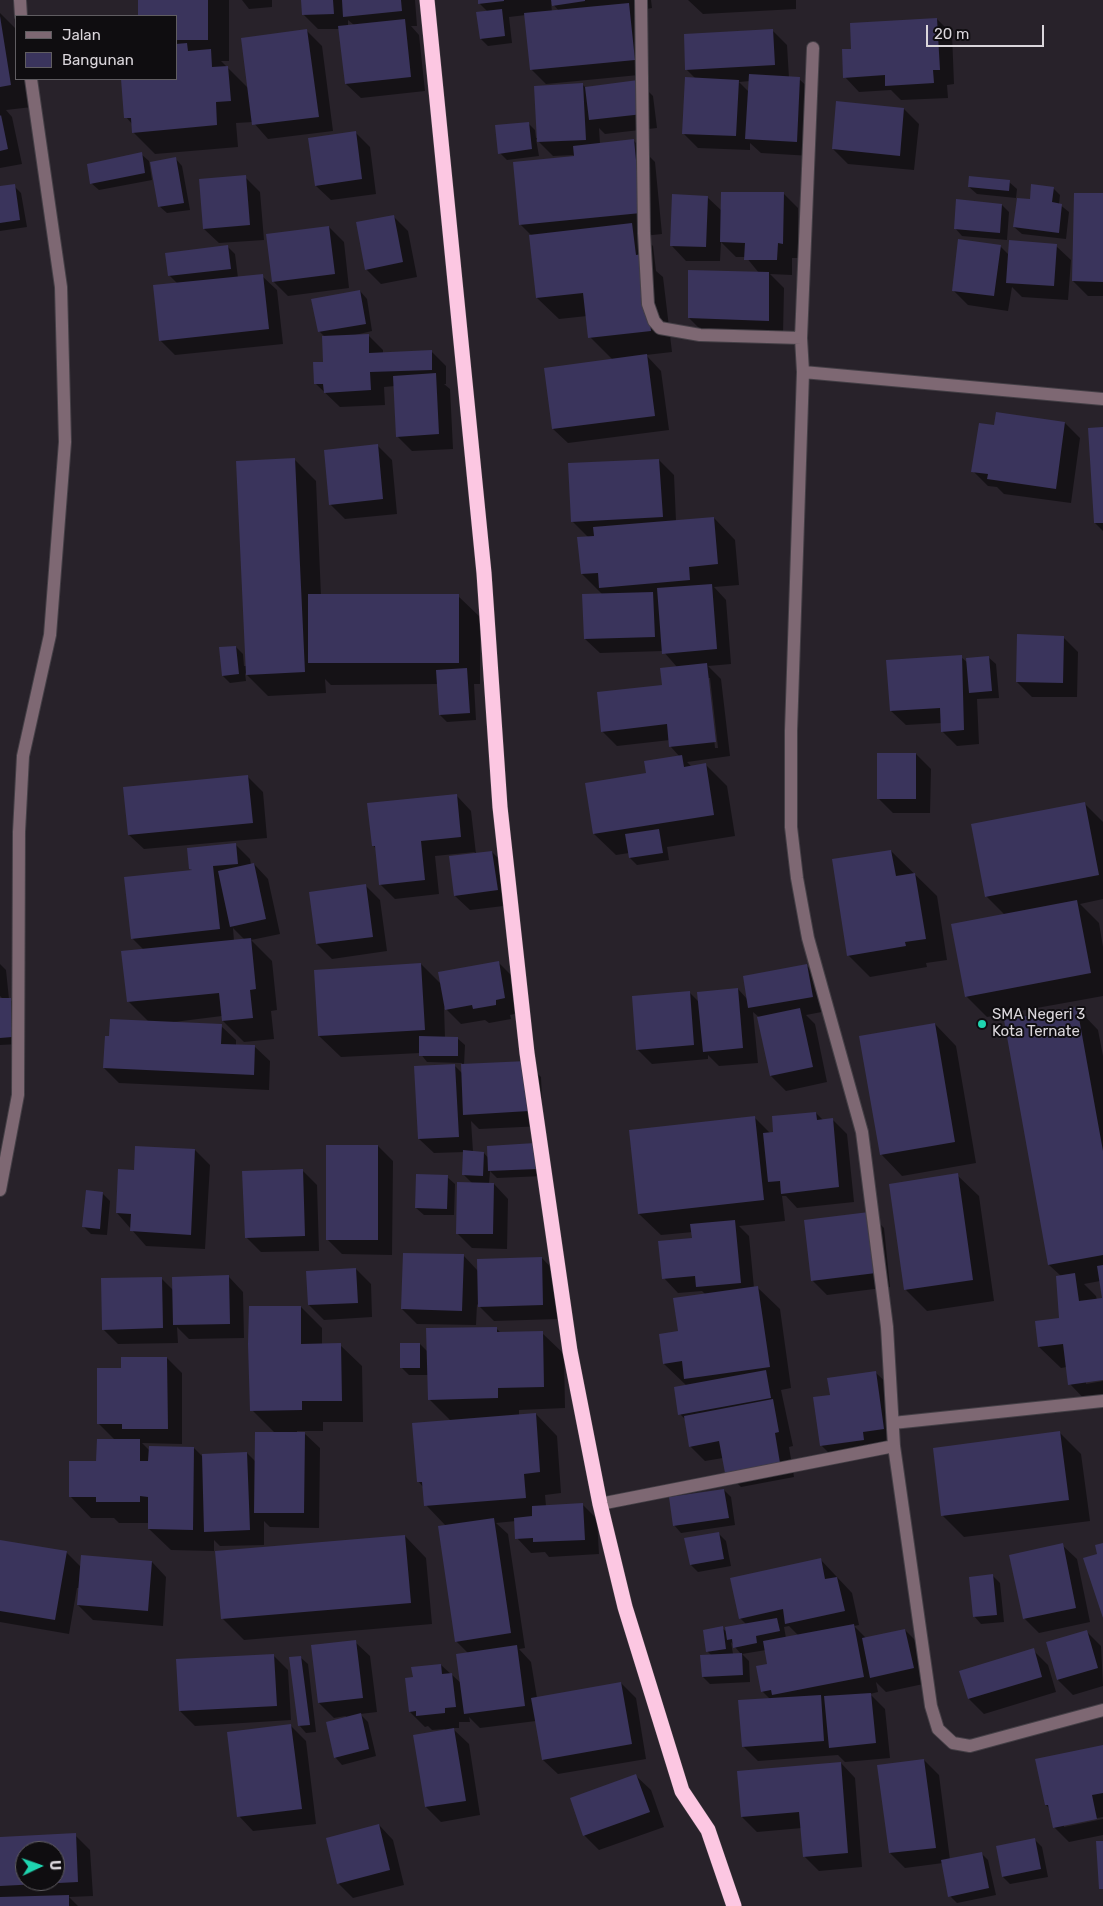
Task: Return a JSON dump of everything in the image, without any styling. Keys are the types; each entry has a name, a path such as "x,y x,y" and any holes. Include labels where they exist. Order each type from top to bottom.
{"highway":[{"path":"427,0 484,573 500,807 526,1044 570,1352 600,1504 625,1607 682,1791 708,1830 734,1906"}],"street":[{"path":"20,0 21,15"},
{"path":"641,0 644,233 648,304 654,322 660,328 666,330 700,335 801,338"},
{"path":"813,48 801,338 803,372 791,731 791,827 797,878 808,938 862,1132 887,1327 894,1446 931,1706 938,1729 953,1743 970,1746 1103,1710"},
{"path":"0,1190 18,1095 19,832 23,756 50,635 65,442 61,287 31,80"},
{"path":"803,372 1103,399"},
{"path":"892,1423 1103,1401"},
{"path":"600,1504 894,1446"}],"building":[{"path":"138,0 208,0 208,40 178,40 178,15 138,15"},
{"path":"301,0 333,0 334,14 302,15"},
{"path":"342,0 401,0 402,11 343,17"},
{"path":"478,0 504,0 504,1 478,4"},
{"path":"551,0 585,0 585,1 552,6"},
{"path":"629,3 635,60 530,70 524,13"},
{"path":"502,9 505,36 480,39 476,12"},
{"path":"0,16 11,85 0,87"},
{"path":"937,18 940,70 933,70 934,83 885,86 885,75 843,78 842,49 851,49 850,23"},
{"path":"405,19 411,77 345,84 338,26"},
{"path":"307,29 319,117 252,125 241,38"},
{"path":"773,29 775,65 685,70 684,34"},
{"path":"187,43 188,51 211,49 212,67 228,66 231,101 216,102 217,125 132,133 131,118 124,118 121,80 178,80 178,44"},
{"path":"749,74 800,77 797,142 745,139"},
{"path":"685,77 739,80 736,136 682,134"},
{"path":"638,80 643,114 589,120 585,87"},
{"path":"583,83 586,140 537,142 534,86"},
{"path":"836,101 904,108 900,156 832,149"},
{"path":"0,116 8,149 0,151"},
{"path":"529,122 532,149 498,154 495,125"},
{"path":"356,131 362,179 315,186 308,138"},
{"path":"634,139 641,213 519,225 513,162 574,156 573,146"},
{"path":"142,152 145,173 90,184 87,164"},
{"path":"176,157 184,203 158,207 150,162"},
{"path":"246,175 250,225 203,229 199,179"},
{"path":"969,176 1010,180 1009,191 968,187"},
{"path":"15,184 20,220 0,223 0,186"},
{"path":"1031,184 1054,187 1052,202 1062,204 1059,233 1013,227 1017,198 1030,199"},
{"path":"721,192 784,192 783,244 778,243 777,260 744,260 745,243 720,242"},
{"path":"1074,193 1103,193 1103,282 1072,281"},
{"path":"672,194 708,196 706,247 670,246"},
{"path":"956,199 1002,204 1000,233 954,229"},
{"path":"394,215 403,262 365,270 356,222"},
{"path":"632,223 636,255 642,254 651,331 588,338 583,293 536,298 529,235"},
{"path":"329,226 335,274 272,282 266,234"},
{"path":"958,239 1001,245 994,296 952,291"},
{"path":"1009,240 1057,244 1054,286 1006,283"},
{"path":"228,245 231,269 168,276 165,253"},
{"path":"688,270 769,272 769,321 688,318"},
{"path":"263,274 269,329 159,341 153,285"},
{"path":"360,290 366,324 318,332 311,299"},
{"path":"369,334 369,353 432,350 432,370 370,372 371,390 324,393 323,384 314,384 313,362 323,362 322,336"},
{"path":"647,354 655,416 552,429 544,368"},
{"path":"436,373 439,434 396,437 393,376"},
{"path":"996,412 1065,422 1056,489 987,479 988,474 971,472 979,423 994,425"},
{"path":"1103,427 1103,523 1094,523 1088,428"},
{"path":"378,444 383,499 329,505 324,450"},
{"path":"295,458 305,672 246,675 236,461"},
{"path":"659,459 663,517 571,522 568,463"},
{"path":"714,517 718,564 689,567 690,580 599,588 598,573 581,574 577,537 594,536 593,527"},
{"path":"712,584 717,649 662,654 657,588"},
{"path":"653,592 655,637 584,639 582,594"},
{"path":"308,594 459,594 459,663 308,663"},
{"path":"1017,634 1064,636 1063,683 1016,682"},
{"path":"236,646 239,674 222,676 219,647"},
{"path":"962,655 964,730 941,732 940,708 890,711 886,660"},
{"path":"989,656 992,691 969,693 966,658"},
{"path":"707,663 716,742 669,747 667,724 601,732 597,692 662,685 660,668"},
{"path":"467,668 470,713 439,715 436,670"},
{"path":"877,753 916,753 916,799 877,799"},
{"path":"682,755 684,767 706,763 714,815 593,834 585,783 646,773 644,761"},
{"path":"248,775 253,823 128,835 123,787"},
{"path":"457,794 461,837 421,841 425,880 379,885 375,846 372,846 367,803"},
{"path":"1085,802 1099,875 985,897 971,824"},
{"path":"659,829 663,853 629,858 625,834"},
{"path":"236,843 238,864 213,866 220,929 131,939 124,877 192,870 189,869 187,848"},
{"path":"891,850 896,876 915,873 926,939 905,942 906,946 847,956 832,859"},
{"path":"492,851 498,890 454,896 449,856"},
{"path":"254,863 266,919 230,927 218,871"},
{"path":"366,884 373,937 316,944 309,892"},
{"path":"1077,900 1091,973 965,997 951,924"},
{"path":"251,938 256,989 250,990 253,1018 222,1021 219,993 127,1002 121,951"},
{"path":"499,961 505,998 496,1000 496,1005 473,1009 472,1005 445,1010 438,972"},
{"path":"421,963 425,1030 318,1036 314,970"},
{"path":"807,964 813,997 748,1008 743,976"},
{"path":"738,988 743,1048 703,1052 697,992"},
{"path":"690,991 694,1045 636,1050 632,996"},
{"path":"0,998 11,998 12,1037 0,1038"},
{"path":"1077,1007 1103,1151 1103,1255 1048,1265 1004,1020"},
{"path":"800,1008 813,1067 770,1076 757,1017"},
{"path":"110,1019 222,1024 221,1044 255,1045 254,1075 103,1068 105,1036 109,1036"},
{"path":"935,1023 955,1142 880,1155 859,1036"},
{"path":"419,1036 458,1037 458,1056 419,1056"},
{"path":"527,1061 529,1111 463,1115 461,1064"},
{"path":"455,1064 459,1137 418,1139 414,1066"},
{"path":"816,1112 817,1120 833,1118 839,1187 781,1194 780,1181 768,1182 763,1133 773,1132 772,1116"},
{"path":"755,1116 764,1200 638,1214 629,1130"},
{"path":"535,1143 537,1169 488,1171 487,1146"},
{"path":"326,1145 378,1145 378,1240 326,1240"},
{"path":"135,1146 195,1149 191,1235 130,1231 131,1214 116,1213 118,1169 134,1170"},
{"path":"463,1150 484,1152 483,1176 462,1175"},
{"path":"303,1169 305,1236 245,1238 242,1171"},
{"path":"958,1173 973,1280 904,1290 889,1184"},
{"path":"416,1174 448,1175 447,1209 415,1208"},
{"path":"457,1182 494,1183 493,1234 456,1234"},
{"path":"86,1190 103,1192 100,1229 82,1227"},
{"path":"869,1212 876,1273 811,1281 804,1220"},
{"path":"735,1220 741,1283 696,1287 695,1276 662,1279 658,1241 692,1238 690,1224"},
{"path":"403,1253 464,1254 462,1311 401,1309"},
{"path":"542,1257 543,1305 478,1307 477,1259"},
{"path":"1103,1265 1103,1380 1068,1385 1063,1344 1038,1347 1035,1321 1059,1318 1056,1276 1075,1273 1079,1301 1102,1298 1097,1266"},
{"path":"356,1268 358,1303 308,1305 306,1271"},
{"path":"229,1275 230,1324 173,1325 172,1277"},
{"path":"162,1277 163,1328 102,1330 101,1278"},
{"path":"758,1286 770,1367 684,1379 682,1361 663,1364 659,1334 678,1331 673,1298"},
{"path":"249,1306 301,1306 301,1344 341,1343 342,1401 302,1401 302,1410 250,1411"},
{"path":"497,1327 497,1332 543,1331 544,1387 498,1388 498,1398 428,1400 426,1328"},
{"path":"400,1343 420,1343 420,1368 400,1368"},
{"path":"121,1357 167,1357 168,1429 122,1429 122,1424 97,1424 97,1368 121,1368"},
{"path":"766,1370 771,1398 678,1415 674,1387"},
{"path":"876,1371 884,1429 863,1432 864,1440 820,1446 813,1397 830,1395 827,1378"},
{"path":"773,1399 779,1432 775,1433 780,1463 725,1473 719,1441 689,1447 684,1416"},
{"path":"536,1413 540,1472 524,1474 526,1498 424,1506 422,1482 417,1482 412,1423"},
{"path":"1060,1431 1069,1500 941,1516 933,1448"},
{"path":"255,1432 305,1432 304,1513 254,1513"},
{"path":"97,1439 140,1439 140,1461 148,1461 149,1446 194,1447 193,1530 148,1529 148,1497 140,1496 140,1502 96,1502 96,1497 69,1497 69,1461 96,1461"},
{"path":"247,1452 250,1530 204,1532 202,1454"},
{"path":"724,1489 729,1518 673,1526 669,1497"},
{"path":"583,1503 585,1540 533,1542 533,1538 515,1539 514,1518 532,1516 532,1506"},
{"path":"494,1518 511,1633 455,1642 438,1526"},
{"path":"719,1532 724,1559 690,1565 684,1538"},
{"path":"405,1535 411,1603 221,1619 215,1551"},
{"path":"0,1540 67,1551 55,1620 0,1611"},
{"path":"1063,1543 1076,1608 1023,1619 1009,1555"},
{"path":"1103,1543 1103,1618 1083,1558 1097,1554 1095,1545"},
{"path":"81,1555 152,1561 148,1611 77,1605"},
{"path":"821,1558 825,1579 837,1577 845,1611 785,1624 783,1609 739,1619 730,1578"},
{"path":"993,1574 997,1615 973,1617 969,1577"},
{"path":"777,1618 780,1631 756,1636 757,1643 733,1648 732,1639 727,1640 725,1627"},
{"path":"854,1624 864,1677 772,1695 771,1690 761,1692 756,1666 767,1664 763,1641"},
{"path":"723,1626 726,1649 706,1652 703,1630"},
{"path":"905,1629 914,1668 870,1678 862,1638"},
{"path":"1087,1630 1098,1668 1057,1680 1046,1642"},
{"path":"356,1640 363,1698 318,1703 311,1645"},
{"path":"517,1645 525,1706 464,1714 456,1654"},
{"path":"1034,1648 1042,1677 968,1699 959,1671"},
{"path":"742,1653 743,1675 702,1677 700,1655"},
{"path":"274,1654 277,1706 179,1711 176,1659"},
{"path":"301,1656 310,1725 298,1726 289,1657"},
{"path":"441,1664 442,1674 452,1673 456,1707 445,1708 445,1713 416,1716 416,1711 409,1712 405,1678 413,1677 411,1667"},
{"path":"621,1682 632,1744 542,1760 531,1698"},
{"path":"871,1693 876,1743 829,1748 824,1696"},
{"path":"821,1695 824,1741 742,1747 738,1700"},
{"path":"361,1713 369,1749 334,1758 326,1722"},
{"path":"291,1724 302,1809 237,1817 227,1732"},
{"path":"454,1728 466,1801 425,1807 413,1735"},
{"path":"1103,1745 1103,1793 1092,1795 1097,1819 1053,1828 1048,1805 1045,1805 1035,1759"},
{"path":"924,1759 936,1848 889,1853 877,1765"},
{"path":"841,1762 848,1853 803,1857 799,1812 741,1817 737,1771"},
{"path":"636,1774 650,1812 583,1836 570,1798"},
{"path":"379,1824 390,1870 337,1884 326,1838"},
{"path":"76,1833 78,1882 65,1883 65,1841 15,1841 15,1885 0,1886 0,1837"},
{"path":"1035,1838 1041,1869 1002,1877 996,1846"},
{"path":"1096,1841 1103,1841 1103,1889 1099,1889"},
{"path":"982,1852 989,1888 948,1897 941,1860"},
{"path":"69,1895 69,1906 0,1906 0,1897"}],"place":[{"name":"SMA Negeri 3 Kota Ternate","path":"982,1024"}]}
